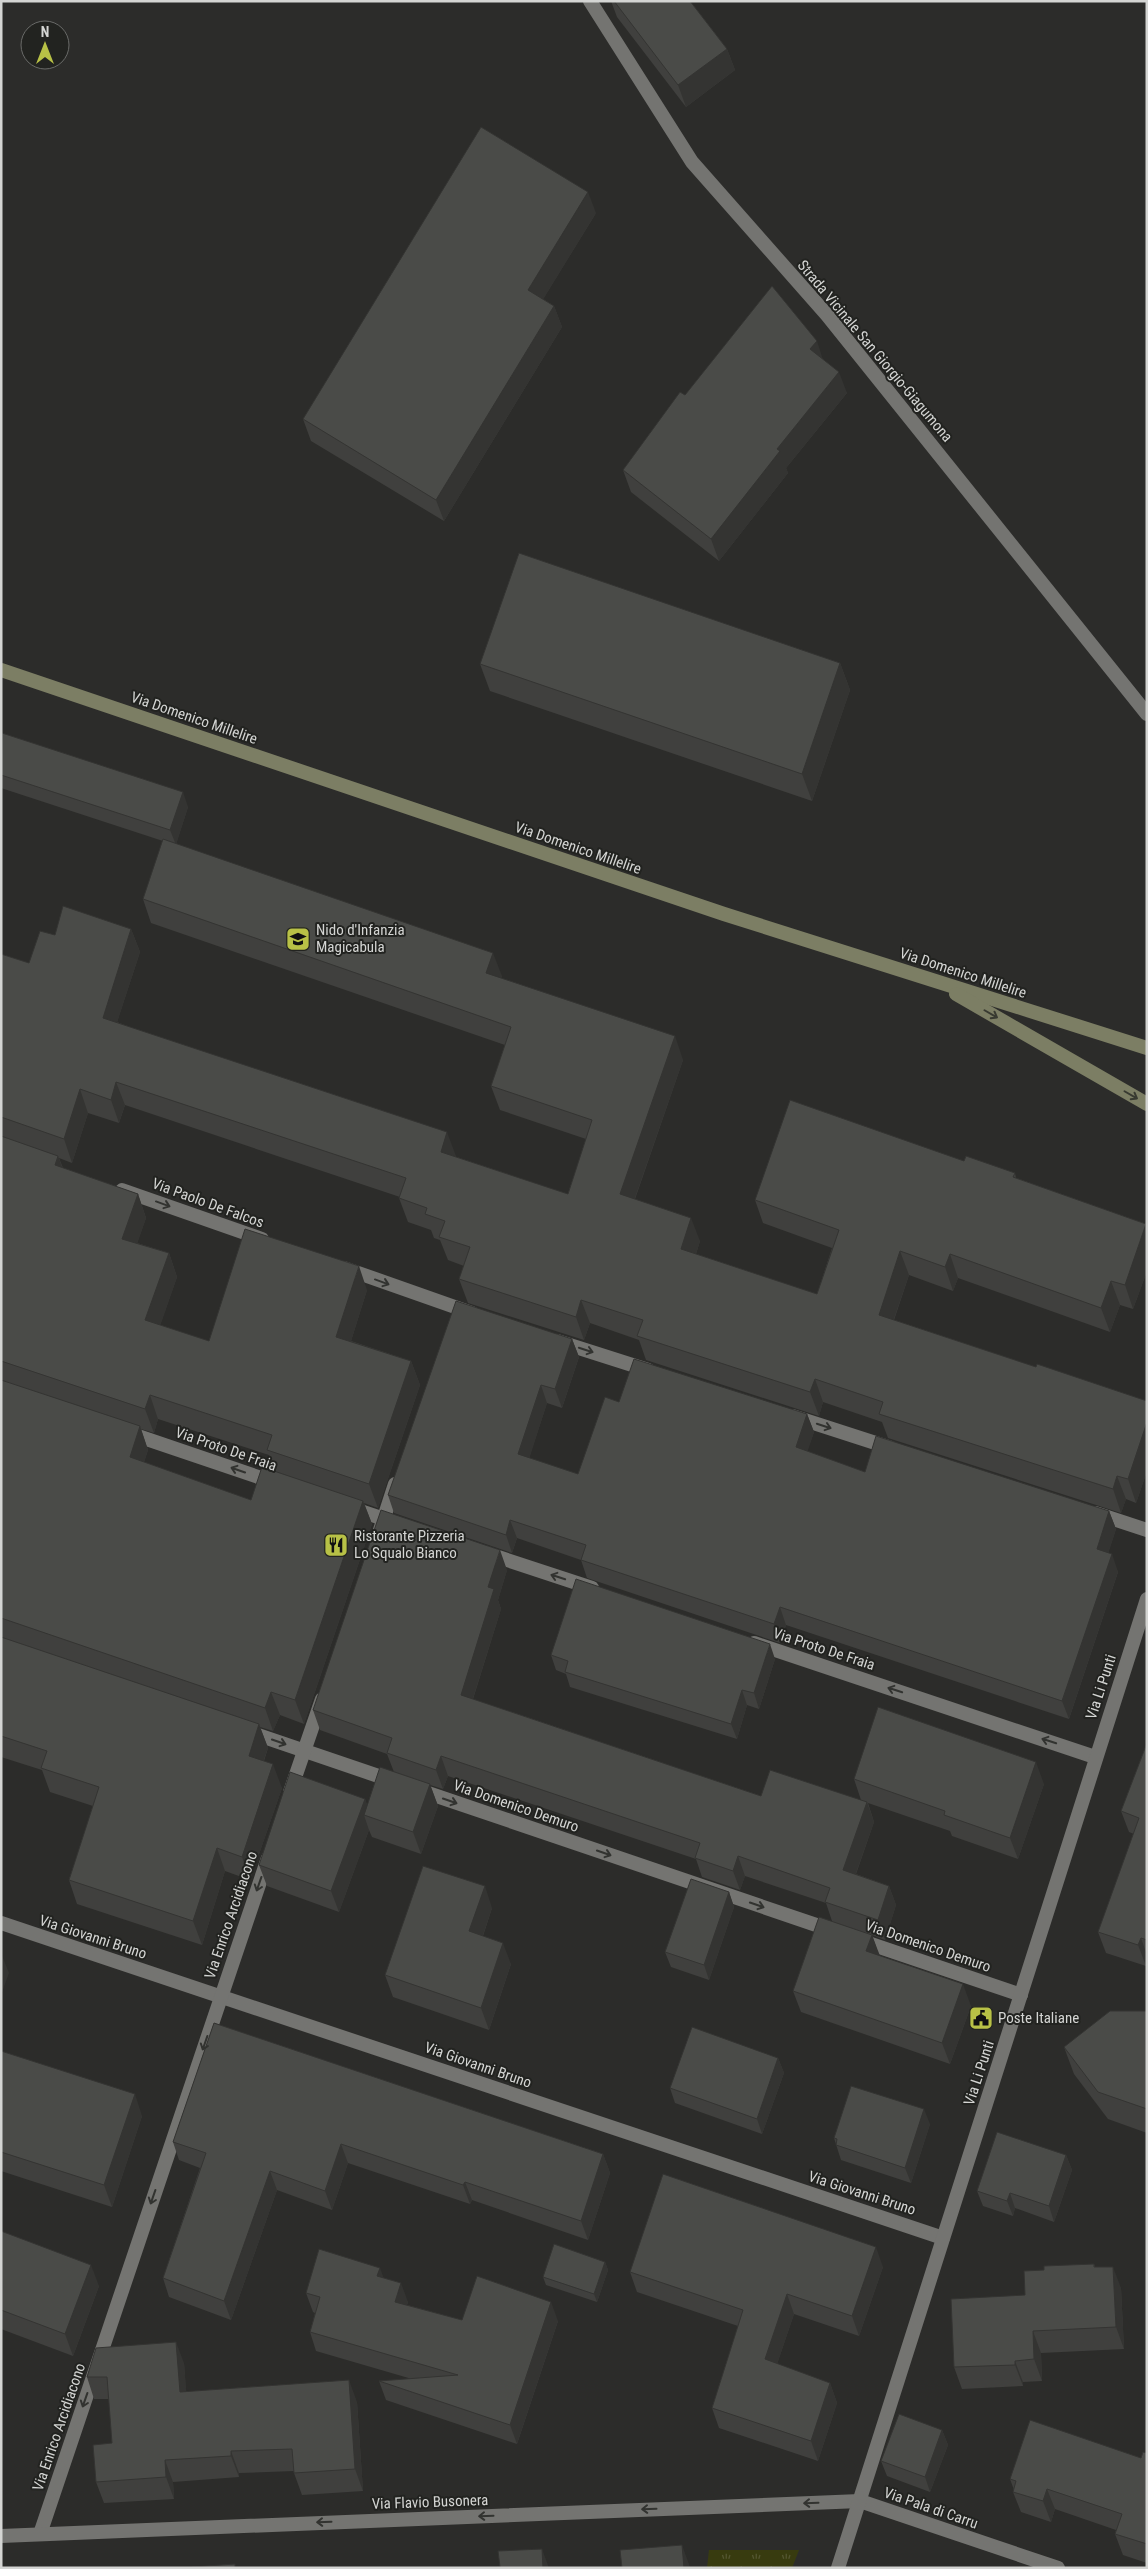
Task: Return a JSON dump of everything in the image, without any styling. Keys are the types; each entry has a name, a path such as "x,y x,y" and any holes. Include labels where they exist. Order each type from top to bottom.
{"main road":[{"name":"Via Domenico Millelire","path":"1,670 724,914 933,981 1143,1045"},
{"path":"933,981 1147,1104"}],"street":[{"name":"Strada Vicinale San Giorgio-Giagumona","path":"590,1 692,162 838,329 1147,714"},
{"name":"Via Paolo De Falcos","path":"112,1186 279,1246"},
{"path":"335,1265 454,1313 484,1317"},
{"path":"540,1335 663,1375"},
{"path":"776,1411 908,1454"},
{"name":"Via Proto De Fraia","path":"113,1428 290,1488"},
{"path":"374,1547 399,1473"},
{"path":"337,1503 402,1525"},
{"path":"1078,1508 1147,1530"},
{"path":"477,1550 608,1594"},
{"name":"Via Li Punti","path":"860,2501 1095,1756 1147,1599"},
{"name":"Via Proto De Fraia","path":"739,1638 1095,1756"},
{"path":"285,1806 326,1686"},
{"name":"Via Domenico Demuro","path":"231,1726 1021,1995"},
{"name":"Via Enrico Arcidiacono","path":"40,2534 273,1843"},
{"name":"Via Giovanni Bruno","path":"1,1923 943,2238"},
{"name":"Via Flavio Busonera","path":"1,2536 860,2501"},
{"name":"Via Pala di Carru","path":"838,2568 860,2501 1058,2568"}],"green space":[{"path":"709,2550 799,2550 792,2568 707,2568"}],"building":[{"path":"614,1 690,1 727,49 678,85"},
{"path":"481,127 588,192 528,290 554,306 436,500 303,419"},
{"path":"772,286 817,341 810,349 839,372 777,449 780,451 711,539 623,470 680,392 685,395"},
{"path":"519,553 840,663 802,774 480,664"},
{"path":"2,733 183,792 170,830 1,775"},
{"path":"163,839 493,953 486,973 675,1036 620,1194 691,1218 681,1249 817,1294 839,1230 755,1200 790,1100 964,1161 966,1156 1015,1173 1013,1177 1146,1224 1125,1285 1111,1281 1101,1308 950,1254 945,1267 900,1251 879,1315 1036,1367 1037,1364 1147,1401 1147,1422 1128,1479 1117,1476 1113,1489 879,1414 883,1402 815,1379 810,1392 637,1336 643,1320 581,1300 576,1317 459,1279 470,1247 439,1237 445,1221 425,1214 427,1208 399,1198 406,1178 116,1082 111,1100 80,1089 64,1139 1,1117 1,954 29,963 40,931 55,935 63,906 131,929 103,1018 447,1132 441,1152 568,1194 592,1120 491,1086 511,1027 143,899"},
{"path":"1,1136 58,1156 55,1165 138,1194 122,1239 169,1253 145,1320 209,1341 245,1229 359,1266 336,1337 411,1361 369,1484 267,1450 272,1435 150,1395 145,1409 1,1361"},
{"path":"456,1301 572,1339 555,1389 541,1385 518,1454 578,1474 605,1397 619,1402 634,1359 807,1414 796,1447 865,1472 876,1436 1109,1511 1097,1549 1112,1554 1062,1701 780,1607 774,1624 581,1560 586,1545 510,1520 506,1535 388,1495"},
{"path":"1,1380 140,1426 130,1457 251,1500 262,1467 363,1501 295,1700 271,1692 265,1708 1,1618"},
{"path":"381,1510 500,1550 488,1587 494,1589 461,1695 761,1796 770,1770 867,1802 843,1870 889,1886 878,1920 825,1902 830,1888 738,1856 733,1871 695,1858 700,1843 441,1756 436,1770 387,1753 392,1738 313,1710"},
{"path":"576,1579 770,1644 754,1693 742,1690 731,1724 565,1672 568,1661 551,1655"},
{"path":"1,1637 259,1724 249,1756 273,1764 242,1857 217,1848 193,1921 69,1880 99,1787 41,1768 47,1751 1,1736"},
{"path":"878,1707 1036,1762 1010,1838 944,1815 945,1811 854,1779"},
{"path":"1147,1743 1147,1940 1141,1938 1138,1945 1098,1932 1139,1818 1121,1811"},
{"path":"380,1767 430,1784 413,1832 364,1815"},
{"path":"290,1772 365,1799 331,1891 259,1865"},
{"path":"423,1866 485,1886 469,1931 503,1943 481,2008 385,1975"},
{"path":"691,1879 729,1892 704,1965 665,1952"},
{"path":"819,1917 872,1935 866,1951 963,1984 942,2043 793,1991"},
{"path":"1110,2011 1147,2011 1147,2109 1098,2092 1064,2047"},
{"path":"214,2023 603,2154 581,2221 465,2182 463,2185 341,2144 325,2191 270,2171 224,2301 163,2278 206,2153 173,2142"},
{"path":"692,2027 778,2058 757,2119 670,2088"},
{"path":"1,2051 135,2094 104,2185 1,2152"},
{"path":"851,2086 924,2109 905,2168 836,2145 837,2139 834,2138"},
{"path":"997,2132 1066,2155 1049,2206 1010,2193 1007,2201 977,2191"},
{"path":"663,2174 876,2247 852,2316 787,2294 765,2359 830,2383 811,2441 712,2408 743,2310 630,2272"},
{"path":"1,2231 91,2265 65,2334 1,2310"},
{"path":"554,2244 605,2262 594,2294 543,2277"},
{"path":"319,2249 380,2268 377,2276 401,2283 395,2302 462,2320 477,2276 551,2302 510,2425 379,2381 458,2375 310,2332 320,2297 306,2293"},
{"path":"1094,2264 1094,2267 1113,2267 1116,2327 1033,2331 1034,2359 1015,2361 1015,2365 954,2367 951,2299 1025,2295 1024,2271 1044,2270 1044,2266"},
{"path":"176,2342 180,2392 349,2380 355,2469 294,2473 292,2449 231,2451 231,2456 165,2460 166,2477 96,2482 93,2445 112,2443 107,2377 87,2377 96,2348"},
{"path":"899,2414 942,2430 925,2477 881,2461"},
{"path":"1030,2420 1141,2458 1143,2452 1147,2453 1147,2544 1115,2534 1122,2514 1047,2489 1043,2501 1013,2492 1016,2481 1010,2479"},
{"path":"682,2545 684,2568 622,2568 620,2550"},
{"path":"542,2549 543,2568 487,2568 500,2567 498,2551"},
{"path":"235,2564 235,2568 192,2568 192,2567"}],"place":[{"name":"Nido d'Infanzia Magicabula","path":"298,939"},
{"name":"Ristorante Pizzeria Lo Squalo Bianco","path":"336,1545"},
{"name":"Poste Italiane","path":"981,2018"}]}
